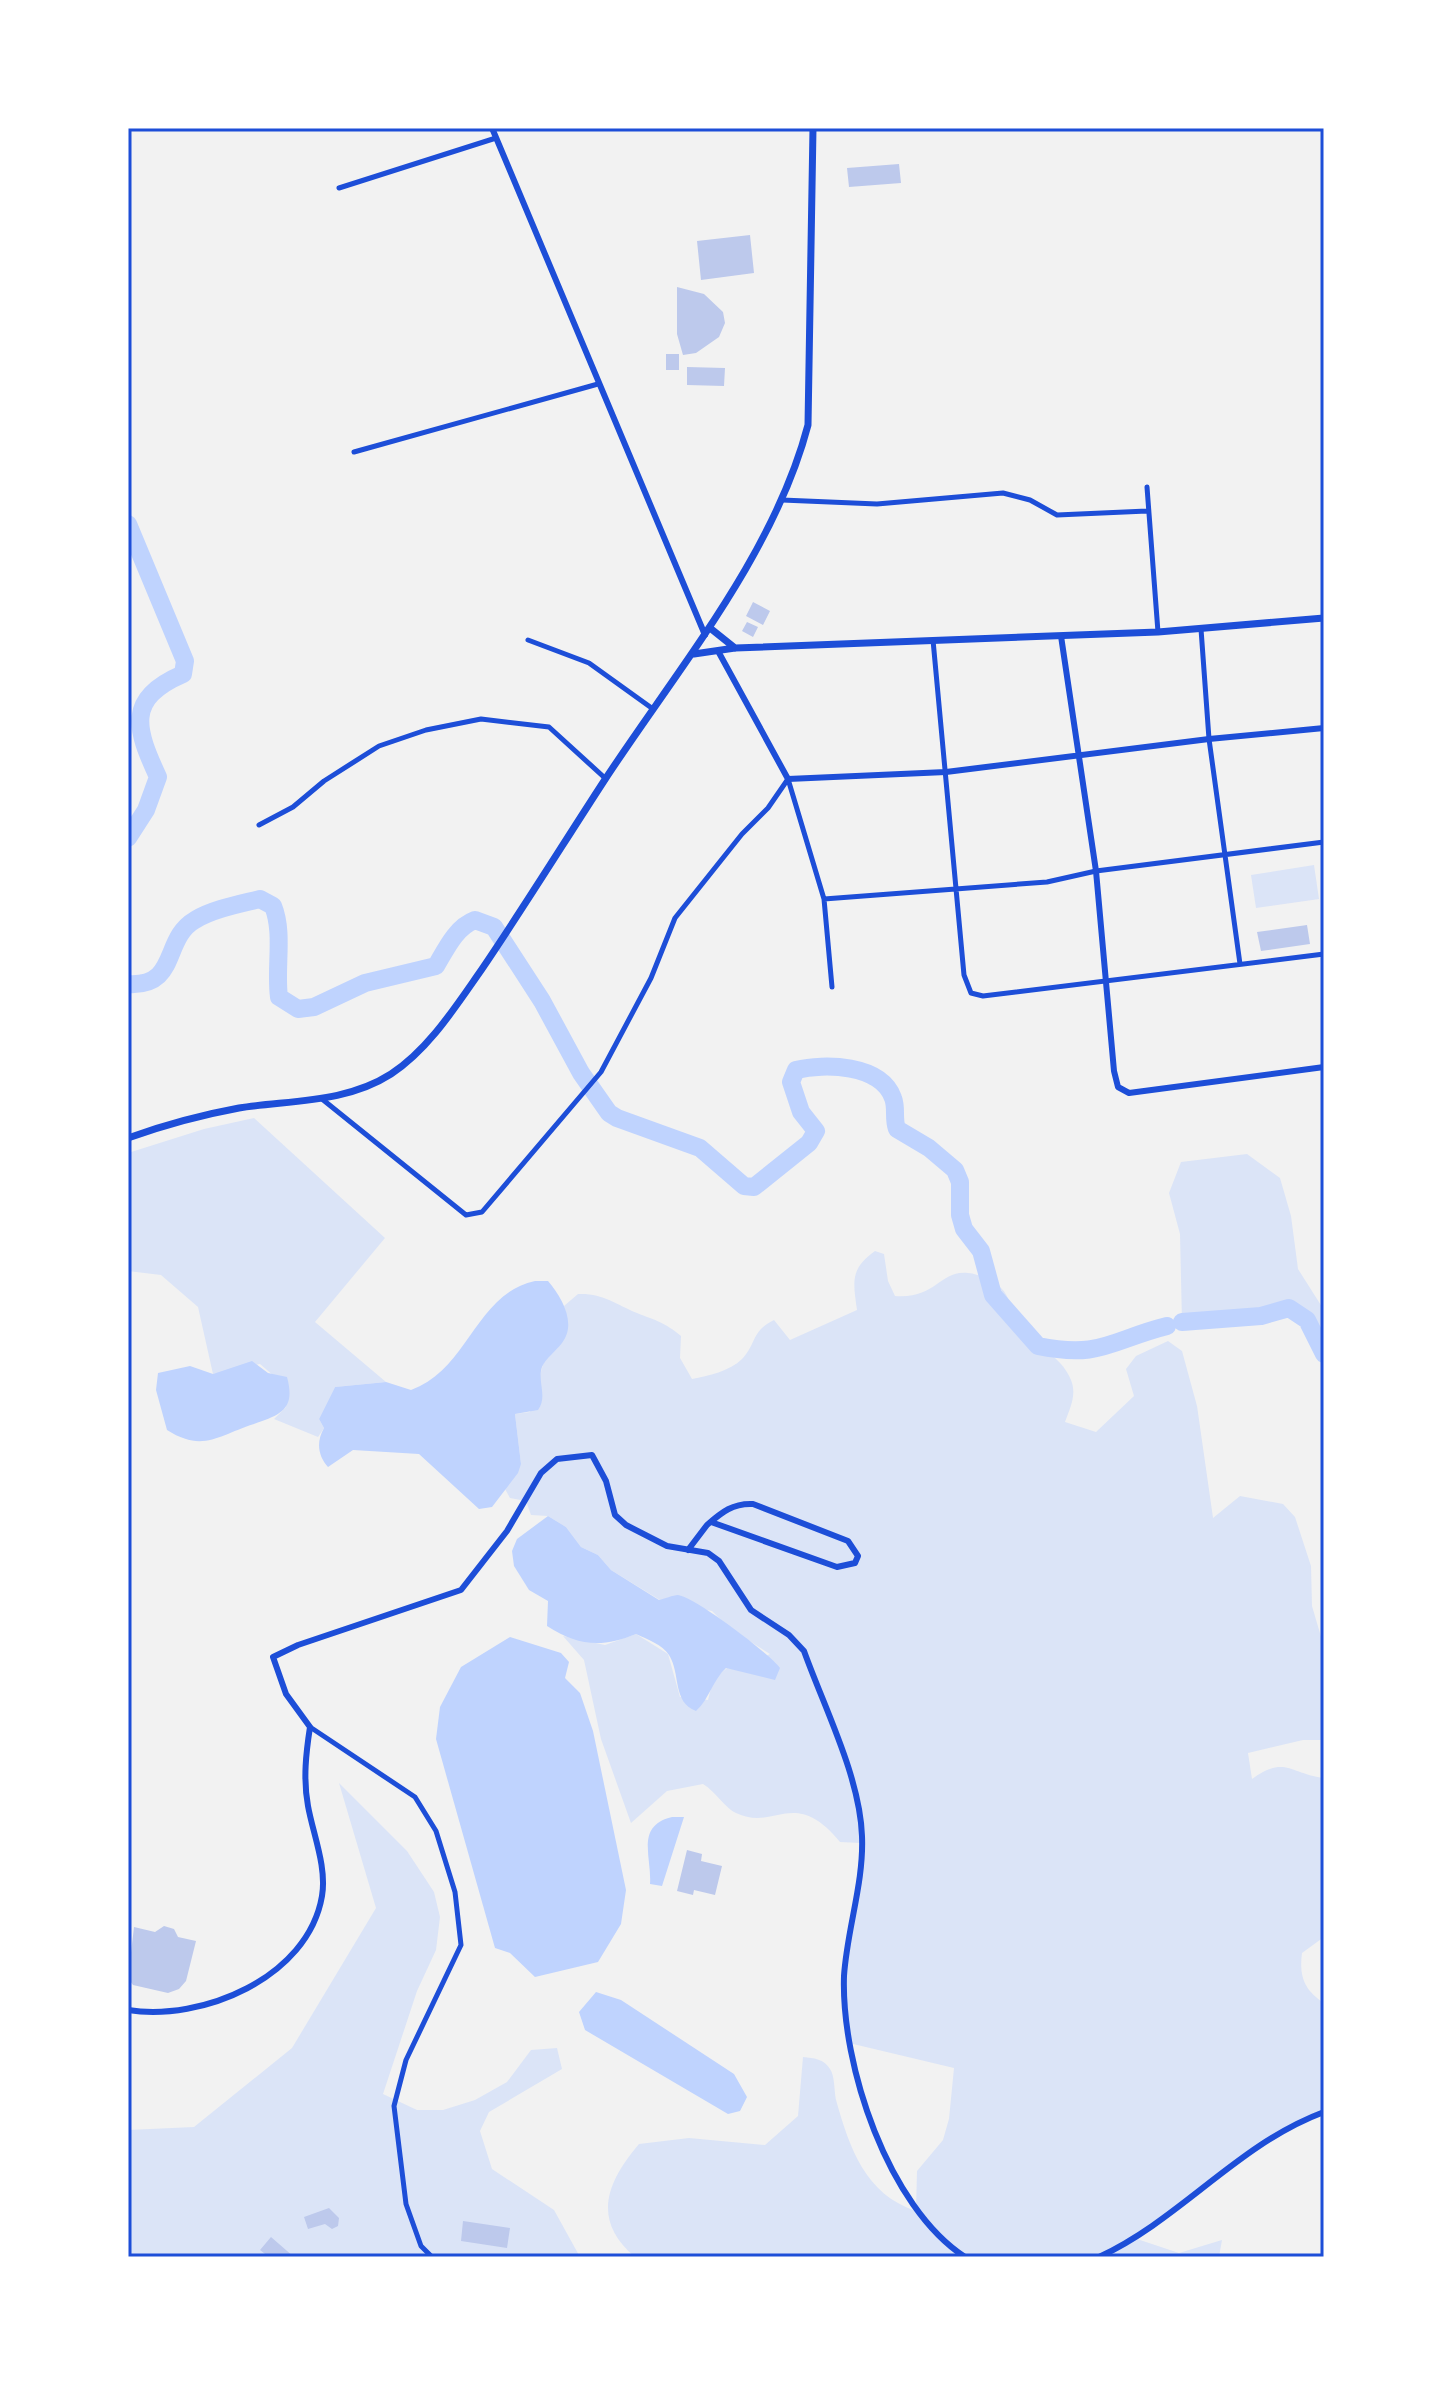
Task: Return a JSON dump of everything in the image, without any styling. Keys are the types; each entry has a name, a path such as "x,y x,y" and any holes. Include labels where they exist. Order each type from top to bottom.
{"main road":[{"path":"128,1138 175,1122 226,1111 347,1095 393,1072 445,1022 521,912 606,779 694,654 782,500 808,425 813,128"},
{"path":"694,654 735,648 1158,632 1324,618"},
{"path":"708,631 735,648"}],"street":[{"path":"492,128 598,384 708,631"},
{"path":"339,188 496,138"},
{"path":"354,452 598,384"},
{"path":"1147,487 1158,632"},
{"path":"782,500 877,504 1003,493 1030,500 1057,515 1147,511"},
{"path":"1201,629 1209,739 1240,964"},
{"path":"1061,636 1096,871 1118,1087 1129,1093 1324,1067"},
{"path":"528,640 589,663 653,710"},
{"path":"933,640 966,983 971,993 983,996 1324,954"},
{"path":"718,651 788,779 824,899 832,987"},
{"path":"259,825 293,807 324,781 379,746 426,730 481,719 549,727 606,779"},
{"path":"321,1098 380,1149 471,1216 482,1212 509,1185 601,1072 651,978 675,918 788,779 946,772 1324,728"},
{"path":"824,899 1047,882 1096,871 1324,842"},
{"path":"432,2257 421,2246 406,2204 394,2106 406,2060 461,1945 455,1892 436,1831 415,1797 310,1727 286,1694 273,1657 298,1645 461,1590 507,1531 541,1473 557,1459 592,1455 606,1481 615,1515 645,1536 708,1553 719,1561 751,1610 789,1635 804,1651 857,1799 862,1836 844,1978 849,2043 858,2086 864,2106 917,2212 965,2257"},
{"path":"688,1550 711,1522 732,1506 753,1504 848,1541 858,1556 855,1563 846,1566 827,1565 711,1522"},
{"path":"128,2010 168,2013 235,1994 282,1963 296,1948 313,1920 322,1896 317,1841 304,1780 310,1727"},
{"path":"1099,2257 1136,2240 1168,2218 1269,2138 1324,2112"}],"shaded area":[{"path":"1314,865 1319,899 1256,908 1251,875"},
{"path":"254,1118 385,1238 315,1322 386,1382 335,1387 319,1419 324,1428 318,1437 274,1419 286,1407 274,1376 260,1364 213,1374 198,1307 161,1275 128,1271 128,1153 204,1129"},
{"path":"1247,1154 1280,1178 1291,1216 1298,1269 1324,1310 1324,1354 1313,1328 1295,1310 1182,1322 1180,1234 1169,1193 1181,1162"},
{"path":"875,1251 884,1254 888,1281 895,1296 920,1293 958,1273 977,1275 998,1285 1023,1329 1060,1363 1071,1380 1073,1396 1065,1422 1096,1432 1134,1396 1126,1369 1136,1356 1168,1341 1182,1351 1197,1406 1213,1518 1240,1496 1283,1504 1295,1517 1311,1566 1312,1606 1324,1647 1324,1740 1303,1740 1248,1753 1252,1779 1280,1767 1324,1778 1324,1937 1302,1953 1301,1961 1307,1988 1324,2003 1324,2112 1269,2138 1137,2239 1179,2253 1222,2240 1219,2257 635,2257 621,2243 608,2215 612,2187 639,2144 689,2138 765,2145 798,2116 803,2057 822,2061 830,2069 847,2136 862,2168 884,2193 916,2211 917,2171 943,2140 949,2119 954,2068 849,2043 844,1978 861,1843 840,1842 824,1825 797,1813 762,1818 736,1813 703,1784 667,1791 631,1823 601,1739 584,1660 563,1636 605,1645 636,1634 668,1654 680,1697 708,1700 713,1680 727,1668 738,1670 770,1654 729,1628 712,1611 660,1600 611,1570 598,1555 581,1547 566,1527 548,1516 531,1515 526,1501 510,1498 505,1489 521,1464 515,1414 530,1412 546,1359 565,1337 567,1320 564,1306 578,1294 609,1300 675,1331 681,1336 680,1358 692,1379 737,1363 747,1353 761,1328 774,1320 790,1340 857,1310 855,1276 861,1264"},
{"path":"339,1783 407,1851 434,1892 440,1917 436,1950 417,1991 383,2094 417,2110 443,2110 475,2100 507,2082 531,2050 557,2048 562,2069 489,2112 480,2131 492,2169 554,2210 580,2257 128,2257 128,2130 194,2127 292,2048 376,1908"}],"water":[{"path":"535,1281 548,1281 553,1287 566,1311 568,1328 562,1343 542,1367 542,1399 538,1410 515,1414 521,1464 518,1473 492,1507 479,1509 419,1454 353,1450 328,1467 319,1449 324,1428 319,1419 335,1387 386,1382 411,1390 431,1380 460,1350 498,1301 515,1289"},
{"path":"252,1361 268,1373 287,1377 289,1397 284,1410 211,1440 191,1440 167,1430 156,1390 158,1373 190,1366 213,1374"},
{"path":"548,1516 566,1527 581,1547 598,1555 611,1570 659,1600 678,1595 687,1598 732,1627 780,1668 775,1680 726,1668 696,1711 683,1701 673,1662 663,1648 636,1634 590,1643 569,1638 547,1626 548,1601 529,1590 514,1566 512,1551 517,1539"},
{"path":"510,1637 561,1653 569,1662 565,1678 580,1693 593,1731 626,1890 621,1924 598,1962 535,1977 510,1953 495,1948 436,1739 440,1707 461,1667"},
{"path":"672,1817 684,1817 662,1886 650,1884 649,1835 653,1827"},
{"path":"596,1992 621,2000 734,2074 747,2097 740,2111 728,2114 585,2030 579,2012"}],"building":[{"path":"899,164 901,183 849,187 847,168"},
{"path":"750,235 754,273 701,280 697,241"},
{"path":"677,287 704,294 723,312 725,323 719,337 696,353 683,355 677,334"},
{"path":"666,354 679,354 679,370 666,370"},
{"path":"687,367 725,368 724,386 687,385"},
{"path":"753,602 770,611 763,625 746,616"},
{"path":"747,622 758,627 753,637 742,631"},
{"path":"1307,925 1310,944 1261,951 1257,932"},
{"path":"687,1850 702,1854 701,1861 722,1866 715,1895 694,1890 693,1895 677,1891"},
{"path":"164,1926 174,1929 178,1937 196,1941 186,1981 179,1989 168,1993 133,1985 128,1978 134,1927 155,1932"},
{"path":"329,2208 339,2218 338,2226 332,2229 325,2224 308,2229 304,2217"},
{"path":"463,2221 510,2228 507,2248 461,2241"},
{"path":"271,2237 294,2257 269,2257 260,2250"}],"waterway":[{"path":"128,524 185,661 183,674 152,694 140,717 144,744 158,777 146,810 128,838"},
{"path":"128,984 144,983 155,978 163,970 178,938 195,920 218,910 260,899 273,906 276,916 279,997 298,1009 314,1007 365,983 436,966 457,933 475,920 494,927 542,1001 581,1073 609,1113 617,1118 700,1148 744,1186 754,1187 809,1143 816,1131 801,1112 791,1082 796,1070 836,1067 864,1072 887,1087 894,1102 897,1129 929,1148 955,1170 960,1182 960,1215 964,1229 981,1251 993,1295 1038,1346 1092,1349 1167,1326"},
{"path":"1182,1322 1261,1316 1289,1308 1307,1320 1324,1354"}]}
